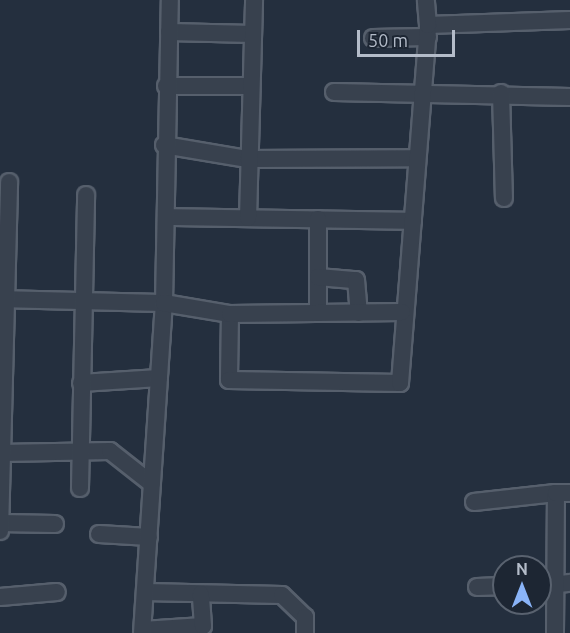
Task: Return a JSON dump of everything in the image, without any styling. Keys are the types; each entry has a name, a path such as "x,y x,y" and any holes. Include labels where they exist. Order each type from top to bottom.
{"street":[{"path":"171,0 164,145 166,217 164,303 142,632 203,626 201,594"},
{"path":"248,218 254,0"},
{"path":"230,314 229,380 400,383 402,312 413,221 415,158 428,31 426,0"},
{"path":"373,38 428,31 570,20"},
{"path":"169,32 253,34"},
{"path":"166,86 251,86"},
{"path":"334,92 501,93 570,97"},
{"path":"501,93 504,198"},
{"path":"164,145 248,159 415,158"},
{"path":"0,531 4,299 9,182"},
{"path":"80,488 81,301 86,195"},
{"path":"166,217 413,221"},
{"path":"318,219 318,313"},
{"path":"318,277 356,280 359,313"},
{"path":"4,299 164,303 230,314 402,312"},
{"path":"81,383 159,378"},
{"path":"1,453 110,451 152,484"},
{"path":"474,502 563,493 555,584 557,631"},
{"path":"0,523 55,524"},
{"path":"99,534 149,537"},
{"path":"477,587 492,586"},
{"path":"0,597 57,592"},
{"path":"145,592 282,595 305,617 305,633"}]}
